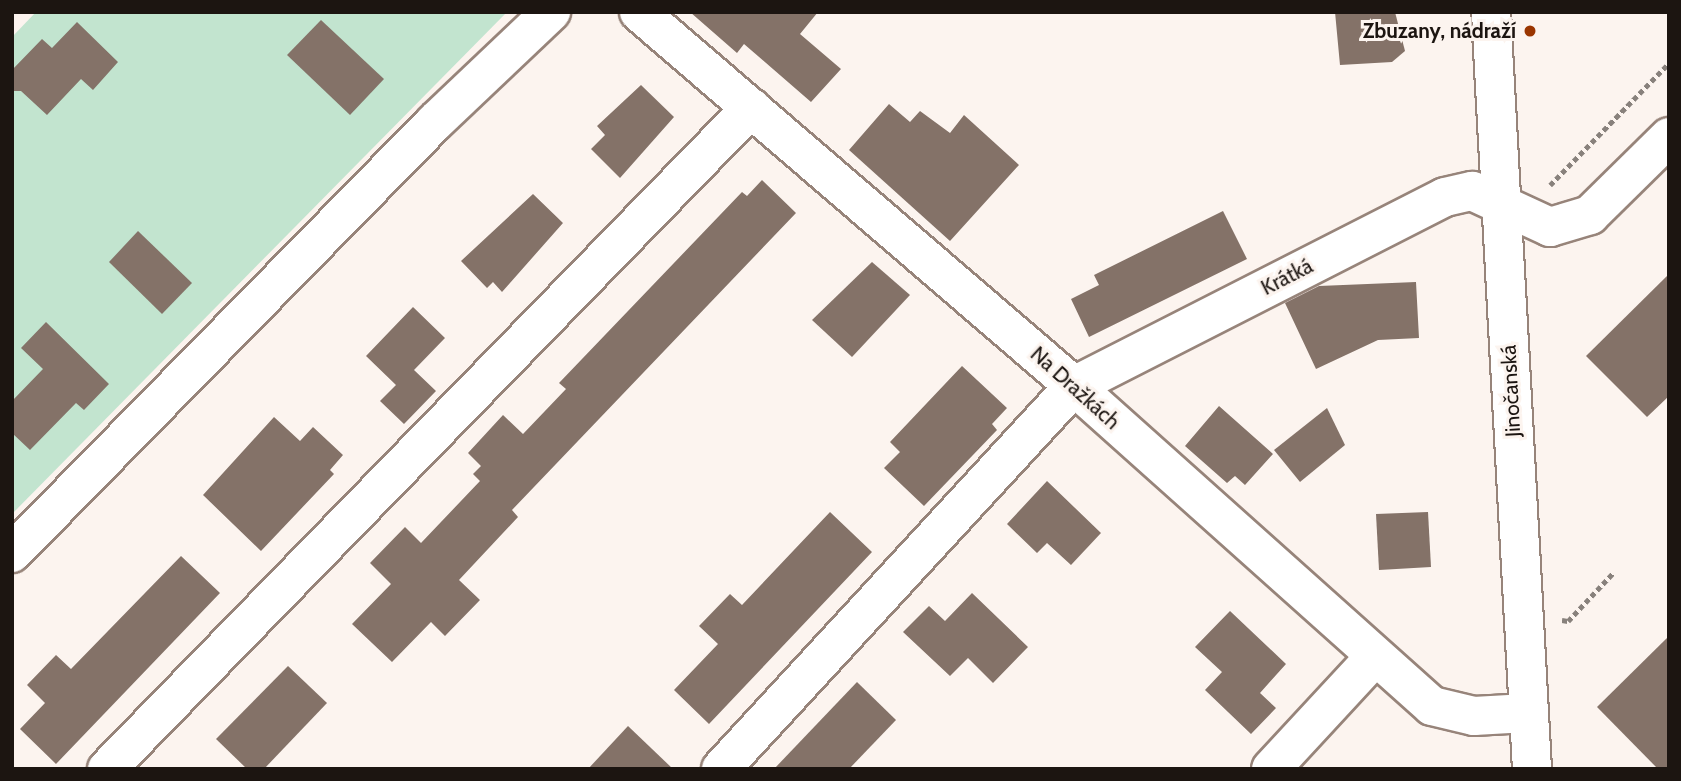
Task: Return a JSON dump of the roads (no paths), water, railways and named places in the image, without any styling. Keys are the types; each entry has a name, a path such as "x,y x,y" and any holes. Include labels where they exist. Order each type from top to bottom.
{"street":[{"path":"12,552 425,132 551,12"},
{"name":"Na Dražkách","path":"639,12 1074,386 1373,659 1432,706 1474,716 1527,713"},
{"name":"Jinočanská","path":"1491,12 1532,769"},
{"path":"107,769 751,108"},
{"name":"Krátká","path":"1074,386 1445,197 1472,191 1501,208 1550,227 1590,215 1669,137"},
{"path":"721,769 1074,386"},
{"path":"1270,769 1373,659"}],"place":[{"name":"Zbuzany, nádraží","path":"1530,31"}]}
